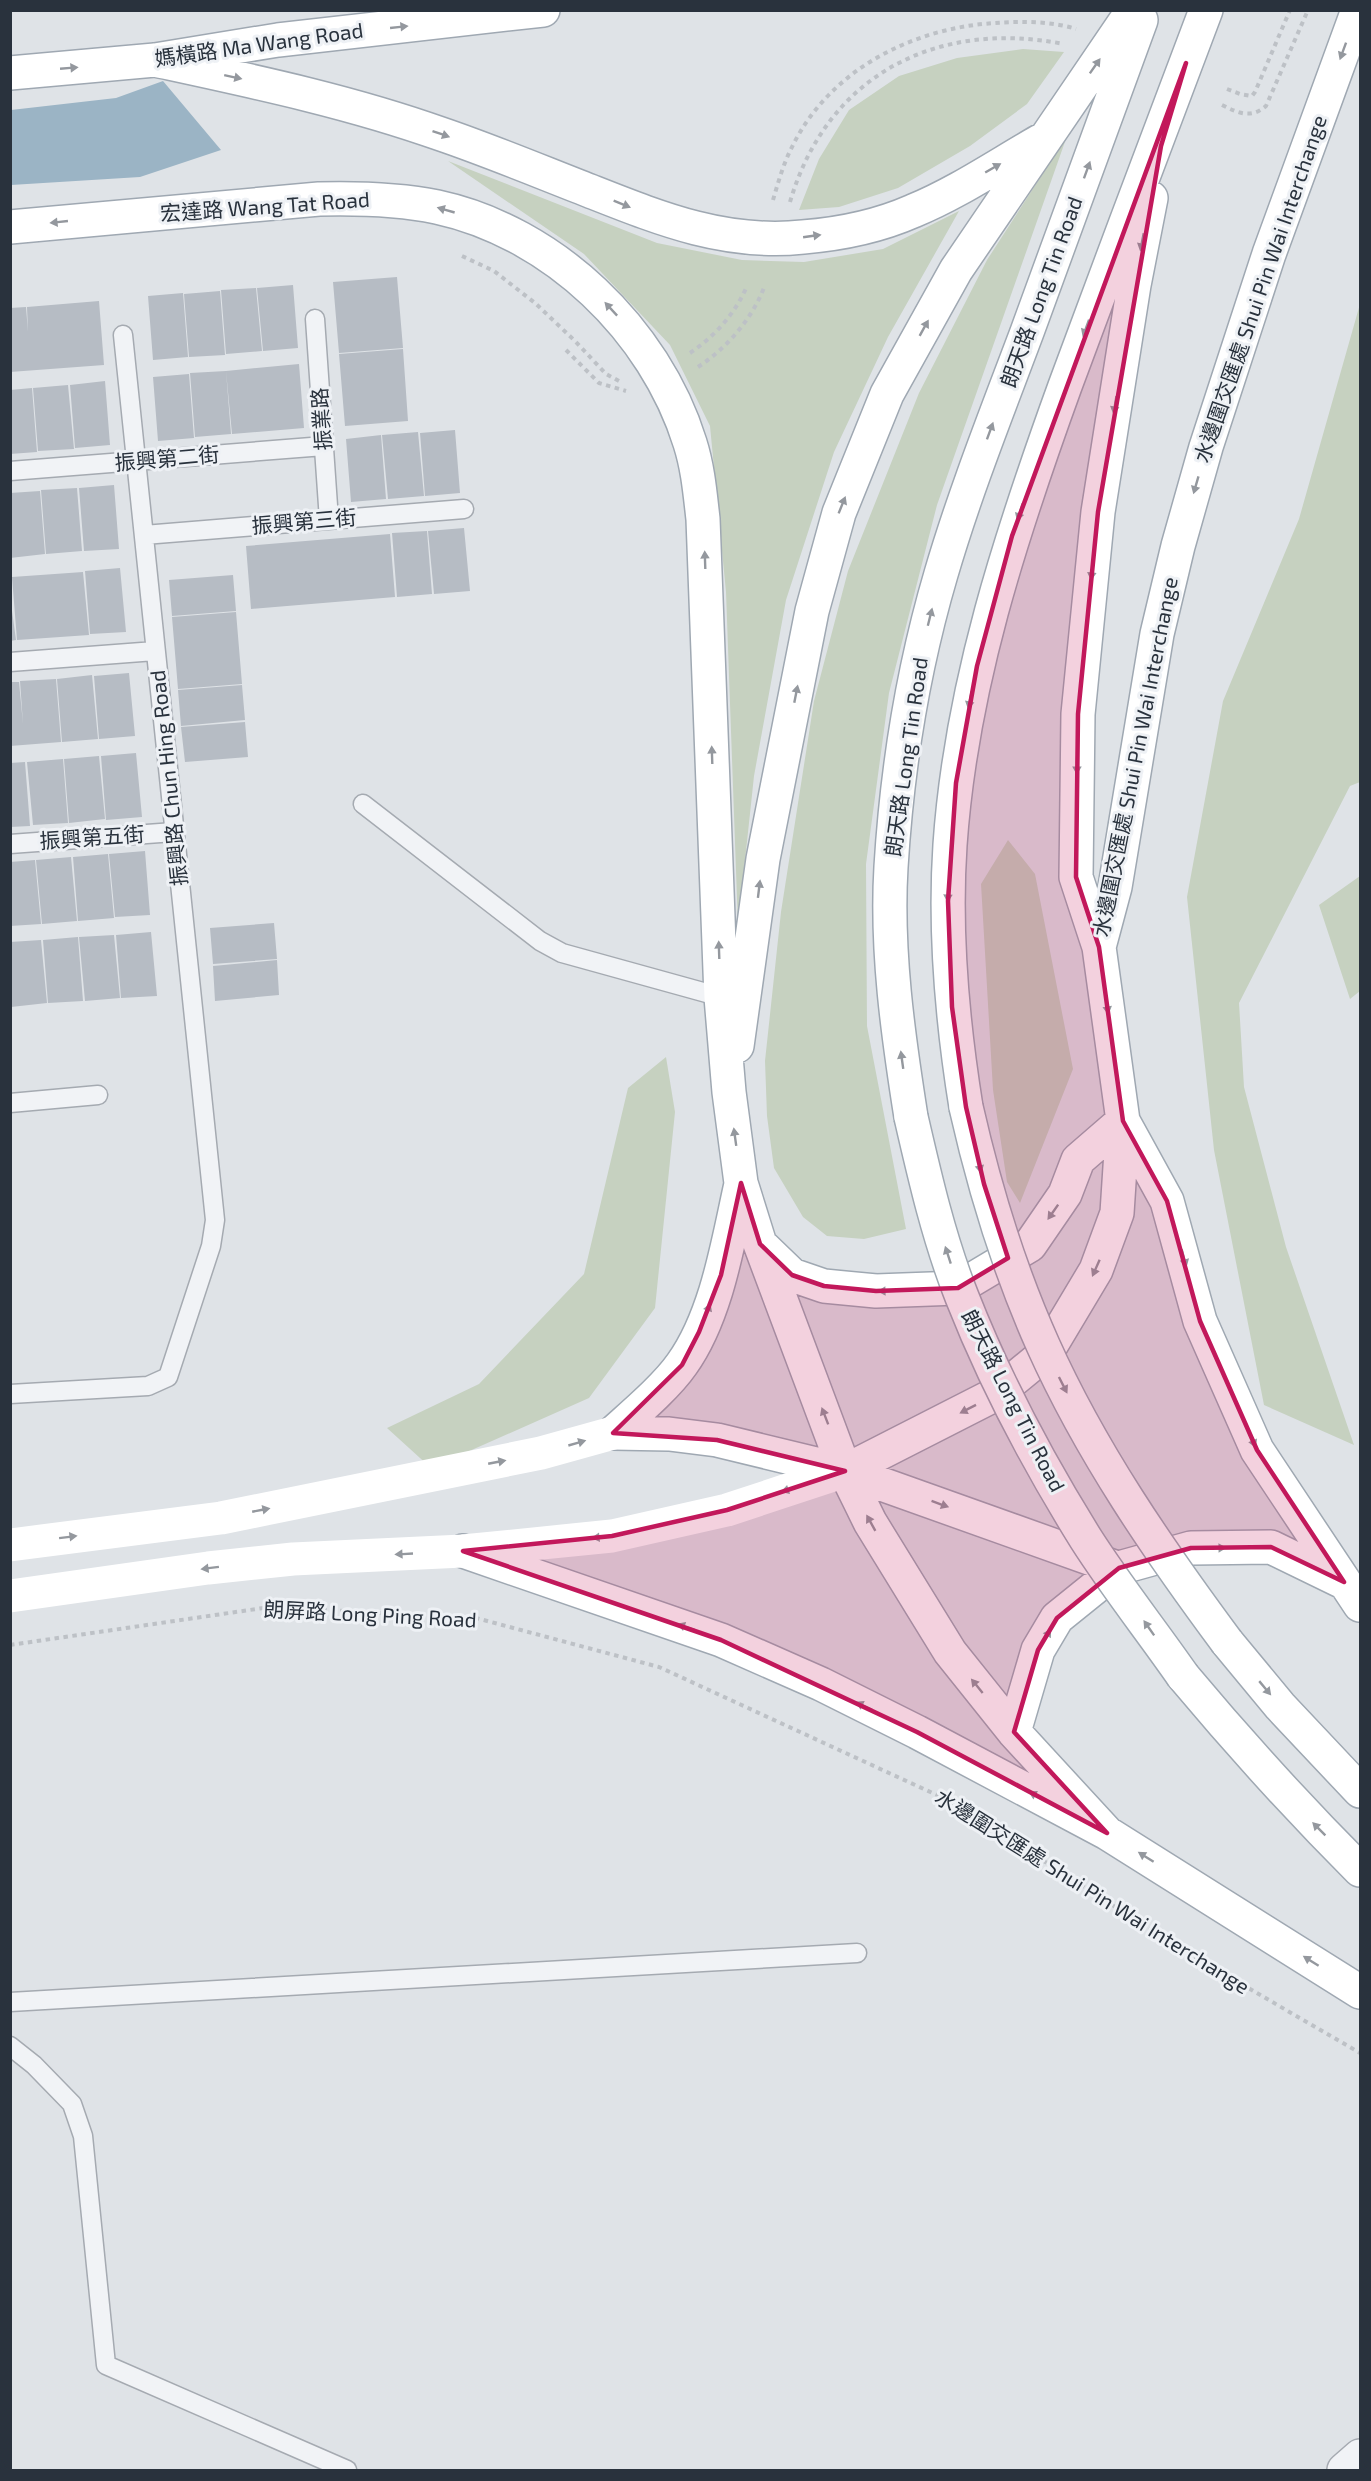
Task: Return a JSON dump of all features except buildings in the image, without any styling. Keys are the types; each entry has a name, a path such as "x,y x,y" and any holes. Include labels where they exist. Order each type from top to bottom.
{"main road":[{"name":"媽橫路 Ma Wang Road","path":"10,73 155,60 278,40 543,10"},
{"path":"729,1092 746,993 763,859 812,611 839,513 887,394 956,270 1133,10"},
{"name":"朗天路 Long Tin Road","path":"1145,10 968,490 941,575 921,654 897,793 891,870 891,938 895,1003 911,1118 937,1221 961,1295 990,1364 1038,1458 1087,1540 1183,1676 1293,1803 1360,1870"},
{"path":"1206,10 1034,471 991,607 977,666 956,783 948,901 952,1007 966,1107 984,1184 1013,1273 1044,1346 1087,1433 1131,1506 1227,1642 1280,1706 1360,1791"},
{"name":"水邊圍交匯處 Shui Pin Wai Interchange","path":"463,1551 612,1536 727,1510 845,1471 996,1394 1047,1352 1096,1270 1117,1213 1123,1121 1099,947 1116,887 1157,634 1178,546 1206,447 1269,254 1358,10"},
{"path":"155,60 283,88 385,115 499,155 653,216 717,234 760,238 802,237 879,223 912,212 945,196 1046,138"},
{"path":"1099,947 1076,877 1078,714 1084,646 1098,512 1134,285 1161,146 1186,63"},
{"name":"宏達路 Wang Tat Road","path":"10,227 319,199 377,199 438,207 477,219 550,257 581,280 604,302 648,354 675,404 690,442 699,479 703,519 721,997"},
{"path":"721,997 729,1092 741,1183 760,1245 845,1471 870,1522 950,1652 1014,1732 1107,1833"},
{"path":"760,1245 792,1275 824,1286 876,1291 958,1288 1030,1245 1065,1194 1078,1160 1123,1121 1167,1201 1200,1321 1257,1450 1352,1594"},
{"path":"613,1433 682,1365 699,1332 721,1275 741,1183"},
{"path":"10,1545 221,1518 541,1454 613,1433 669,1434 717,1440 845,1471 1119,1568"},
{"path":"1014,1732 1038,1650 1057,1618 1119,1568 1191,1548 1271,1547 1352,1594"},
{"path":"10,1596 208,1568 293,1559 463,1551 721,1640 821,1684 1107,1833 1360,1992"}],"street":[{"path":"1344,2470 1360,2456"}],"lane":[{"name":"振業路","path":"315,319 329,520"},
{"name":"振興路 Chun Hing Road","path":"10,1394 148,1386 168,1377 211,1246 215,1220 123,335"},
{"name":"振興第二街","path":"10,471 324,446"},
{"name":"振興第三街","path":"144,535 464,509"},
{"path":"10,662 155,651"},
{"path":"363,804 540,941 562,953 721,997"},
{"name":"振興第五街","path":"10,844 174,832"},
{"path":"10,1102 98,1095"},
{"path":"10,2002 857,1953"},
{"path":"10,2046 34,2065 72,2104 83,2136 106,2365 347,2470"}],"path":[{"path":"1227,89 1252,96 1290,10"},
{"path":"1222,105 1248,115 1266,106 1308,10"},
{"path":"772,201 791,147 813,113 838,86 882,54 930,34 986,23 1035,23 1072,27 1085,32"},
{"path":"790,202 805,159 825,125 852,95 881,72 923,53 968,42 1028,39 1068,45"},
{"path":"455,253 494,271 519,290 575,341 606,374 622,382"},
{"path":"695,369 717,353 743,324 757,303 765,285"},
{"path":"686,356 724,323 747,286"},
{"path":"566,350 599,383 613,389 627,391"},
{"name":"朗屏路 Long Ping Road","path":"10,1645 270,1607 476,1618 659,1667 752,1710"},
{"name":"水邊圍交匯處 Shui Pin Wai Interchange","path":"752,1710 952,1802 1176,1946 1360,2053"}],"highlighted area":[{"path":"1186,63 1161,146 1098,512 1078,714 1076,877 1099,947 1123,1121 1167,1201 1200,1321 1257,1450 1344,1582 1271,1547 1191,1548 1119,1568 1057,1618 1038,1650 1014,1732 1107,1833 917,1732 721,1640 463,1551 612,1536 727,1510 845,1471 717,1440 613,1433 682,1365 699,1332 721,1275 741,1183 760,1244 792,1275 824,1286 876,1291 958,1288 1008,1258 984,1184 966,1107 952,1007 948,901 956,783 977,666 1012,536"}],"green space":[{"path":"1023,49 1064,52 1027,104 970,146 898,188 839,207 799,210 819,159 849,110 899,76 957,58"},
{"path":"1067,136 937,505 889,693 866,864 867,1026 906,1229 864,1239 827,1236 803,1217 774,1168 767,1116 765,1061 781,912 814,701 848,571 919,393 987,260"},
{"path":"448,161 657,243 742,260 804,262 883,249 959,211 888,337 834,452 786,600 754,776 738,926 726,592 710,426 670,345 584,254"},
{"path":"1360,304 1360,782 1350,786 1239,1003 1244,1087 1286,1247 1354,1445 1264,1405 1214,1150 1187,897 1223,701 1299,519"},
{"path":"1008,840 1035,874 1073,1069 1020,1203 1007,1182 993,1090 981,884"},
{"path":"1360,876 1360,991 1350,999 1319,905"},
{"path":"666,1057 675,1112 655,1308 589,1398 431,1468 387,1428 479,1384 584,1274 628,1088"}],"water":[{"path":"163,81 221,150 140,177 11,185 11,110 116,98"}]}
